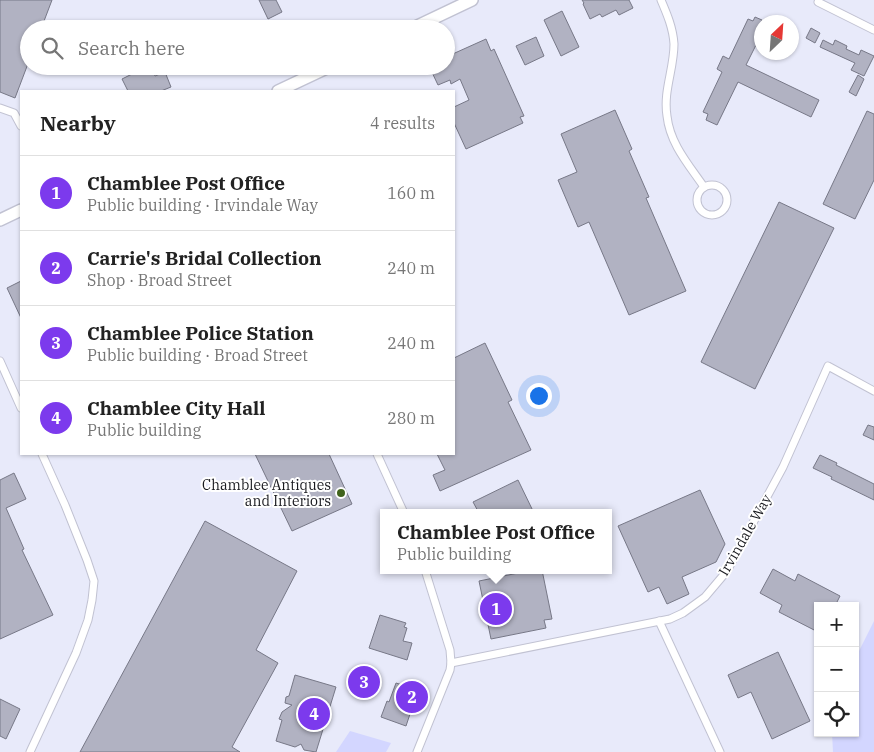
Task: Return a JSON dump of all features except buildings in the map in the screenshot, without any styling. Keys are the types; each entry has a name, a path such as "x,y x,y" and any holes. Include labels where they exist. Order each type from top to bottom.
{"highway":[{"path":"430,20 472,0"},
{"path":"280,90 312,75"},
{"path":"0,220 20,210"}],"street":[{"path":"661,0 673,37 673,57 666,97 666,114 676,145 704,187"},
{"path":"818,2 874,30"},
{"path":"0,108 14,113 20,124"},
{"path":"715,185 722,188 727,197 727,204 724,209 714,214 708,214 700,209 697,198 704,187 715,185"},
{"path":"0,361 20,406"},
{"name":"Irvindale Way","path":"451,663 670,619 683,613 705,597 727,571 783,467 828,366 874,391"},
{"path":"30,752 76,653 88,620 94,581 68,513 42,455"},
{"path":"377,455 402,509"},
{"path":"417,752 447,678 451,663 451,656 426,574"},
{"path":"659,621 720,752"}],"shaded area":[{"path":"874,621 874,752 833,752 832,737 859,737 859,651"},
{"path":"350,731 391,743 386,752 336,752"}],"place":[{"name":"Chamblee Antiques and Interiors","path":"341,493"},
{"name":"Chamblee Post Office","path":"496,609"},
{"name":"Chamblee Police Station","path":"364,682"},
{"name":"Carrie's Bridal Collection","path":"412,697"},
{"name":"Chamblee City Hall","path":"314,714"}]}
